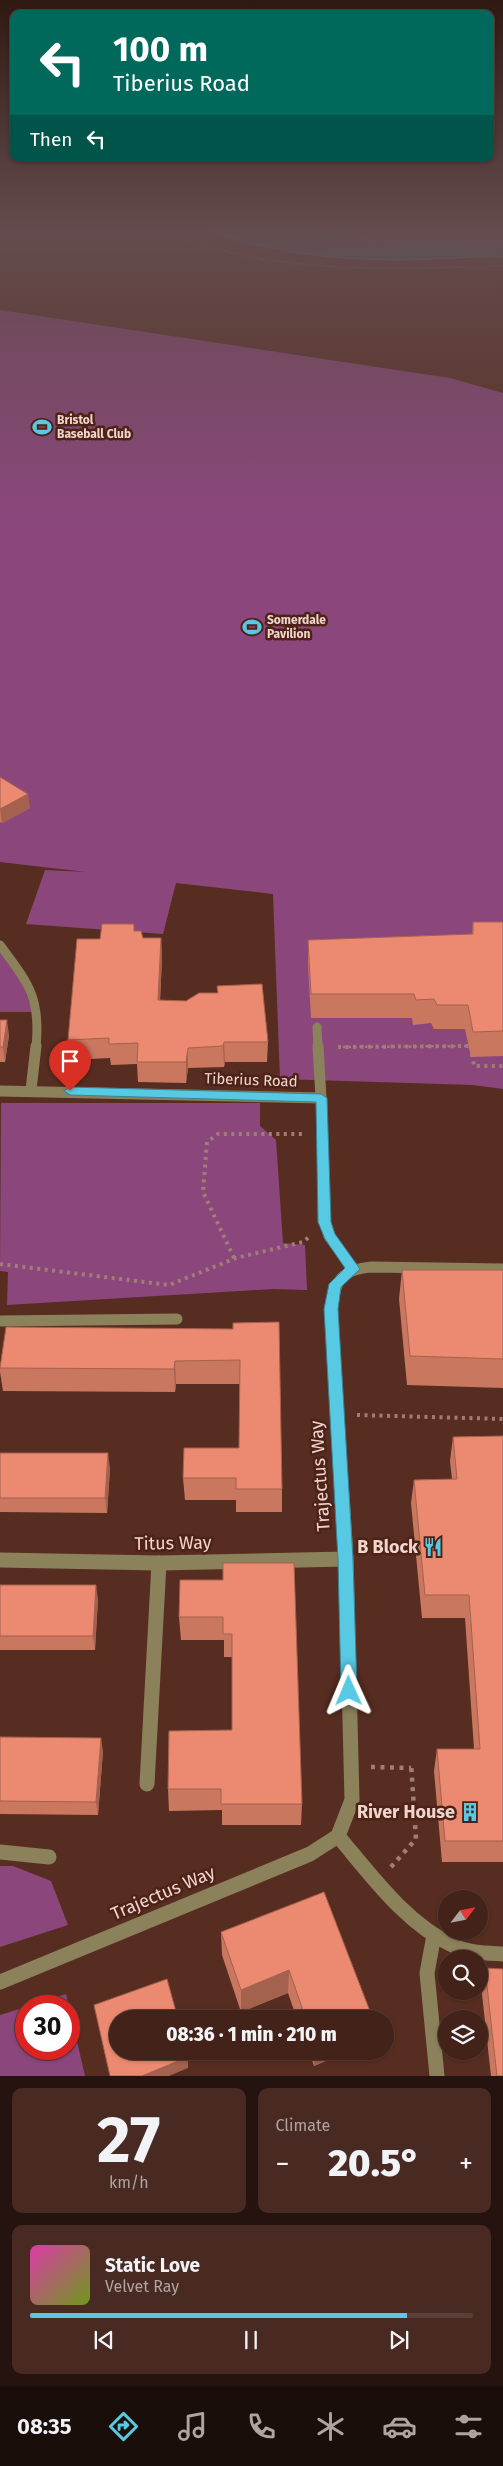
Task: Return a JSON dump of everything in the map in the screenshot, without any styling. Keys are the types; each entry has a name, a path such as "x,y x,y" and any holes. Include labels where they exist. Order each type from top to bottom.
{"street":[{"path":"0,944 24,978 36,1002 37,1023 31,1090"},
{"path":"317,1026 325,1222 329,1236 353,1269 371,1267 503,1269"},
{"name":"Tiberius Road","path":"0,1091 31,1090 321,1098"},
{"name":"Trajectus Way","path":"0,1982 310,1854 338,1836 352,1800 346,1559 331,1309 335,1284 353,1269"},
{"path":"0,1321 177,1319"},
{"name":"Titus Way","path":"0,1560 159,1563 346,1559"},
{"path":"147,1784 159,1563"},
{"path":"338,1836 380,1885 434,1935 456,1946 484,1954 503,1954"},
{"path":"0,1852 49,1857"},
{"path":"434,1935 427,1973 437,2076"}],"path":[{"path":"317,1047 470,1044 474,1066 503,1066"},
{"path":"234,1258 203,1192 206,1142 218,1134 322,1134"},
{"path":"0,1264 169,1284 234,1258 303,1242 325,1222"},
{"path":"336,1415 503,1419"},
{"path":"351,1766 411,1765 416,1839 394,1863 380,1885"}],"shaded area":[{"name":"Somerdale Pavilion","path":"0,327 112,327 450,378 503,393 503,1089 473,1085 280,1079 273,894 176,883 163,934 26,924 45,870 86,872 0,862"},
{"path":"0,940 23,985 33,1012 0,1012"},
{"path":"1,1103 260,1103 260,1126 276,1140 283,1243 305,1245 307,1290 273,1289 7,1305 8,1272 0,1271"},
{"path":"0,1866 13,1866 51,1881 68,1925 0,1947"},
{"path":"15,2010 15,2060 80,2060 80,2054 85,2076 0,2076 0,2015"}],"building":[{"path":"0,777 28,794 0,809"},
{"path":"473,922 503,922 503,1031 473,1032 468,1005 437,1005 434,999 416,1000 414,994 311,994 308,940 473,934"},
{"path":"102,924 134,924 134,931 141,931 143,938 161,938 158,1000 186,1001 199,993 218,993 217,986 262,984 268,1042 224,1042 223,1046 188,1048 186,1062 137,1062 138,1043 109,1044 109,1038 68,1040 77,939 100,939"},
{"path":"0,1020 7,1020 3,1047 0,1047"},
{"path":"402,1270 503,1270 503,1359 410,1356"},
{"path":"279,1322 282,1489 236,1489 236,1478 183,1478 184,1448 239,1448 240,1360 175,1361 174,1369 0,1368 6,1327 233,1329 233,1323"},
{"path":"503,1436 503,1841 445,1841 437,1749 480,1749 469,1595 425,1595 414,1480 457,1479 453,1437"},
{"path":"0,1453 108,1453 105,1498 0,1498"},
{"path":"223,1563 294,1563 302,1804 221,1804 221,1789 168,1789 169,1731 232,1730 232,1634 223,1634 223,1617 179,1617 180,1580 223,1580"},
{"path":"0,1585 96,1585 93,1636 0,1636"},
{"path":"0,1737 101,1738 96,1802 0,1801"},
{"path":"324,1892 370,2010 303,2010 289,1970 241,1990 221,1932"},
{"path":"488,1968 503,1969 503,2076 497,2076 488,1995"},
{"path":"167,1979 176,2010 109,2010 109,2060 181,2060 142,2076 110,2076 94,2005"}],"place":[{"name":"Bristol Baseball Club","path":"42,427"},
{"name":"Somerdale Pavilion","path":"252,627"},
{"name":"B Block","path":"433,1547"},
{"name":"River House","path":"470,1812"}],"route":[{"path":"70,1091 321,1098 325,1222 329,1236 353,1269 335,1284 331,1309 346,1559 349,1691"}]}
